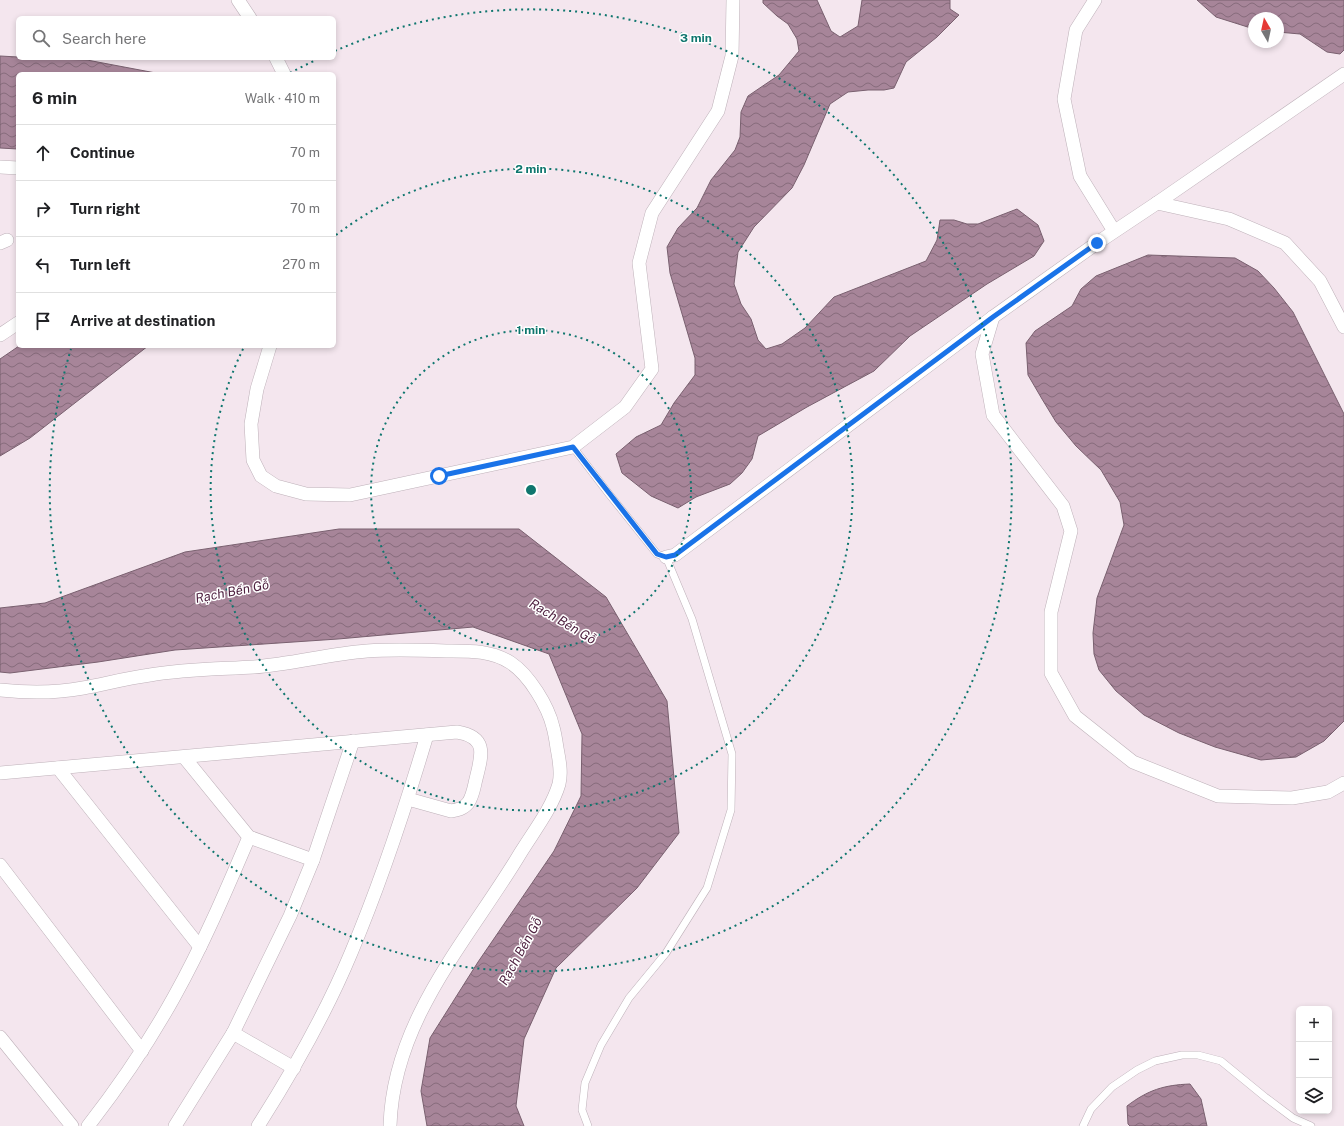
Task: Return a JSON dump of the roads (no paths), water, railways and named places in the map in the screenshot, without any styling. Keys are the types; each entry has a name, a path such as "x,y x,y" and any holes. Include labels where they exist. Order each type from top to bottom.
{"street":[{"path":"238,0 249,16"},
{"path":"269,348 257,389 251,424 253,460 261,476 276,486 306,494 350,495 573,447 625,407 652,369 639,263 652,213 718,111 732,56 734,0"},
{"path":"1095,0 1076,30 1064,99 1080,176 1114,232"},
{"path":"277,60 283,72"},
{"path":"666,557 675,555 993,317 1114,232 1342,79"},
{"path":"0,167 16,168"},
{"path":"1158,203 1229,219 1285,243 1320,281 1344,327"},
{"path":"993,317 982,354 993,415 1063,506 1071,531 1051,612 1051,673 1075,716 1133,762 1218,796 1292,798 1328,792 1344,783"},
{"path":"0,335 16,324"},
{"path":"0,690 36,692 58,691 177,671 254,667 343,654 398,650 482,652 503,658 515,665 526,676 545,707 553,725 560,765 559,782 547,809 510,871 486,904 425,1002 402,1055 390,1116 390,1126"},
{"path":"0,773 457,732 474,738 480,745 482,753 472,795 464,807 451,811 408,799"},
{"path":"258,1126 294,1068 351,954 380,881 408,799 427,735"},
{"path":"175,1126 233,1033 290,916 313,860 353,741"},
{"path":"184,757 249,837 313,860"},
{"path":"58,768 200,947"},
{"path":"88,1126 113,1094 174,997 226,893 249,837"},
{"path":"0,865 142,1050"},
{"path":"233,1033 294,1068"},
{"path":"0,1037 72,1126"}],"lane":[{"path":"573,447 657,554 666,557 692,619 732,754 730,810 707,888 666,953 629,998 601,1045 585,1082 582,1110 588,1126"},
{"path":"1083,1126 1092,1109 1112,1087 1137,1070 1155,1061 1182,1056 1198,1055 1221,1061 1293,1118 1311,1126"}],"water":[{"path":"763,0 817,0 831,31 840,37 858,26 862,0 950,0 950,9 959,15 937,37 906,62 894,88 848,92 830,104 804,165 792,188 754,227 738,252 734,284 741,304 751,319 758,340 766,349 782,344 805,328 834,297 926,261 937,240 940,220 954,220 967,224 978,224 1017,209 1038,225 1044,241 1034,256 987,284 910,336 874,371 807,407 758,436 752,459 742,473 730,484 696,497 678,508 651,496 622,473 616,454 636,437 661,425 674,403 695,375 695,358 670,273 667,247 678,228 697,208 711,180 735,150 740,137 741,112 748,96 779,75 799,51 797,39 788,24 763,3"},
{"path":"1197,0 1344,0 1344,50 1340,54 1327,52 1300,34 1284,33 1284,12 1248,12 1248,27 1216,17"},
{"path":"0,56 16,57 16,60 87,60 150,72 16,72 16,149 0,148"},
{"path":"1148,255 1235,258 1258,271 1293,312 1344,414 1344,721 1324,741 1296,757 1261,760 1215,747 1179,733 1144,715 1116,691 1099,670 1094,654 1093,633 1097,598 1124,525 1120,502 1101,470 1076,446 1056,422 1042,399 1028,375 1026,343 1035,331 1072,306 1081,289 1096,276"},
{"path":"16,348 145,348 30,438 0,456 0,359"},
{"name":"Rạch Bến Gỗ","path":"339,529 519,529 606,597 667,701 679,833 637,888 556,968 524,1039 516,1106 524,1126 427,1126 421,1091 430,1038 478,962 554,851 581,796 582,734 549,654 473,627 338,639 175,650 98,662 10,673 0,672 0,608 45,603 185,552"},
{"path":"1190,1084 1201,1099 1207,1126 1130,1126 1128,1124 1127,1106 1142,1096 1164,1087"}]}
